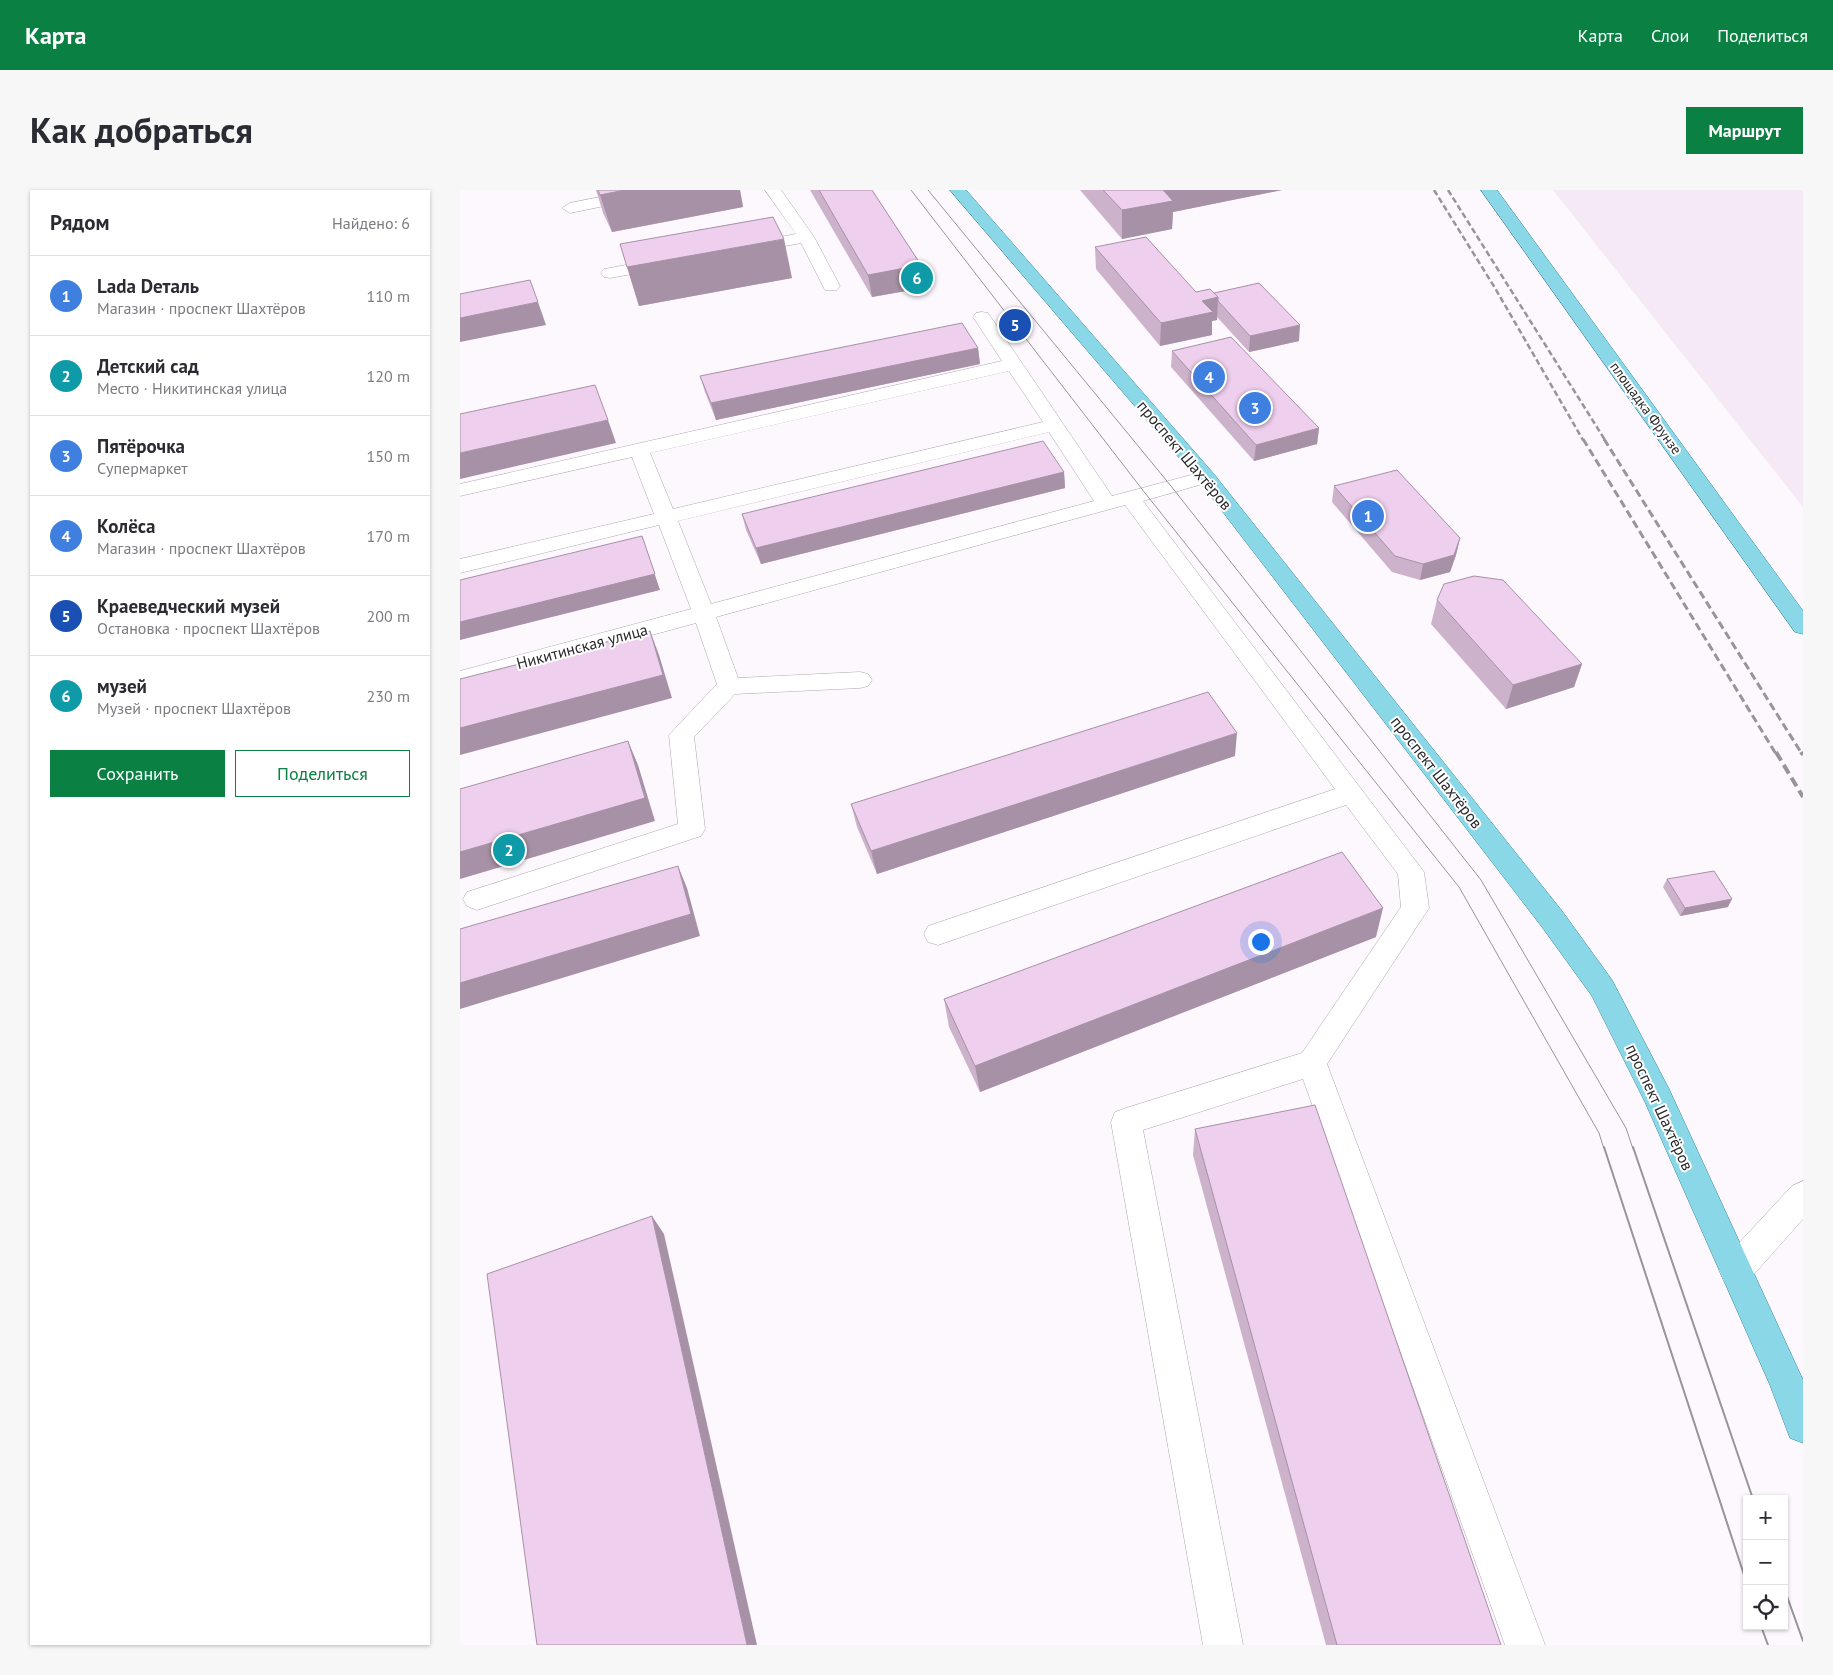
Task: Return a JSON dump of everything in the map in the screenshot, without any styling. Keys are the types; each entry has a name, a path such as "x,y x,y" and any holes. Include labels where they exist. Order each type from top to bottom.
{"main road":[{"name":"проспект Шахтёров","path":"958,190 1206,477 1552,919 1602,988 1658,1098 1736,1270 1803,1425"},
{"name":"площадка Фрунзе","path":"1489,190 1803,627"}],"street":[{"path":"570,208 658,190"},
{"path":"772,190 806,237 831,286"},
{"path":"727,251 806,237"},
{"path":"610,274 678,261"},
{"path":"982,317 1055,425 1119,501 1352,793 1411,872 1415,908 1312,1063 1126,1122 1223,1645"},
{"path":"460,490 1014,364"},
{"path":"460,566 1055,425"},
{"path":"639,449 704,614 729,686"},
{"name":"Никитинская улица","path":"460,679 1206,477"},
{"path":"478,899 692,829 681,735 729,686 860,680"},
{"path":"938,934 1352,793"},
{"path":"1312,1063 1524,1645"},
{"path":"1736,1270 1803,1196"}],"shaded area":[{"path":"1553,190 1803,190 1803,507"}],"building":[{"path":"598,190 625,190 600,195"},
{"path":"819,190 872,190 921,265 868,275"},
{"path":"1103,190 1163,190 1173,201 1122,210"},
{"path":"773,217 784,239 627,267 620,244"},
{"path":"1146,237 1196,292 1210,289 1218,297 1202,301 1213,312 1161,323 1095,247"},
{"path":"530,280 538,302 460,318 460,294"},
{"path":"1259,283 1300,325 1250,336 1218,301 1218,297 1214,293"},
{"path":"962,323 978,348 711,403 700,376"},
{"path":"1231,337 1319,428 1256,445 1172,351"},
{"path":"595,385 608,420 460,453 460,414"},
{"path":"1043,441 1064,472 756,548 742,514"},
{"path":"1397,470 1460,538 1454,555 1423,564 1395,556 1334,486"},
{"path":"642,536 655,574 460,622 460,580"},
{"path":"1474,576 1503,580 1582,664 1513,685 1437,600 1444,584"},
{"path":"650,631 663,675 460,728 460,679"},
{"path":"1208,692 1237,733 871,851 851,804"},
{"path":"628,741 645,798 460,852 460,789"},
{"path":"1342,852 1383,908 975,1066 944,999"},
{"path":"678,866 691,914 460,983 460,929"},
{"path":"1714,871 1732,899 1685,908 1667,879"},
{"path":"1315,1105 1501,1645 1337,1645 1195,1129"},
{"path":"652,1216 747,1645 537,1645 487,1274"}],"tram line":[{"path":"911,190 1145,493 1459,887 1599,1133 1604,1149"},
{"path":"928,190 1171,486 1481,880 1626,1128 1633,1149"},
{"path":"1604,1147 1743,1572"},
{"path":"1633,1147 1752,1495"},
{"path":"1788,1599 1803,1641"},
{"path":"1762,1630 1768,1645"}],"railway":[{"path":"1434,190 1495,288 1583,440"},
{"path":"1448,190 1605,440"},
{"path":"1583,439 1776,754"},
{"path":"1604,439 1802,754"},
{"path":"1776,752 1803,797"}],"place":[{"name":"музей","path":"917,278"},
{"name":"Краеведческий музей","path":"1015,325"},
{"name":"Колёса","path":"1209,377"},
{"name":"Пятёрочка","path":"1255,408"},
{"name":"Lada Dеталь","path":"1368,516"},
{"name":"Детский сад","path":"509,850"}]}
